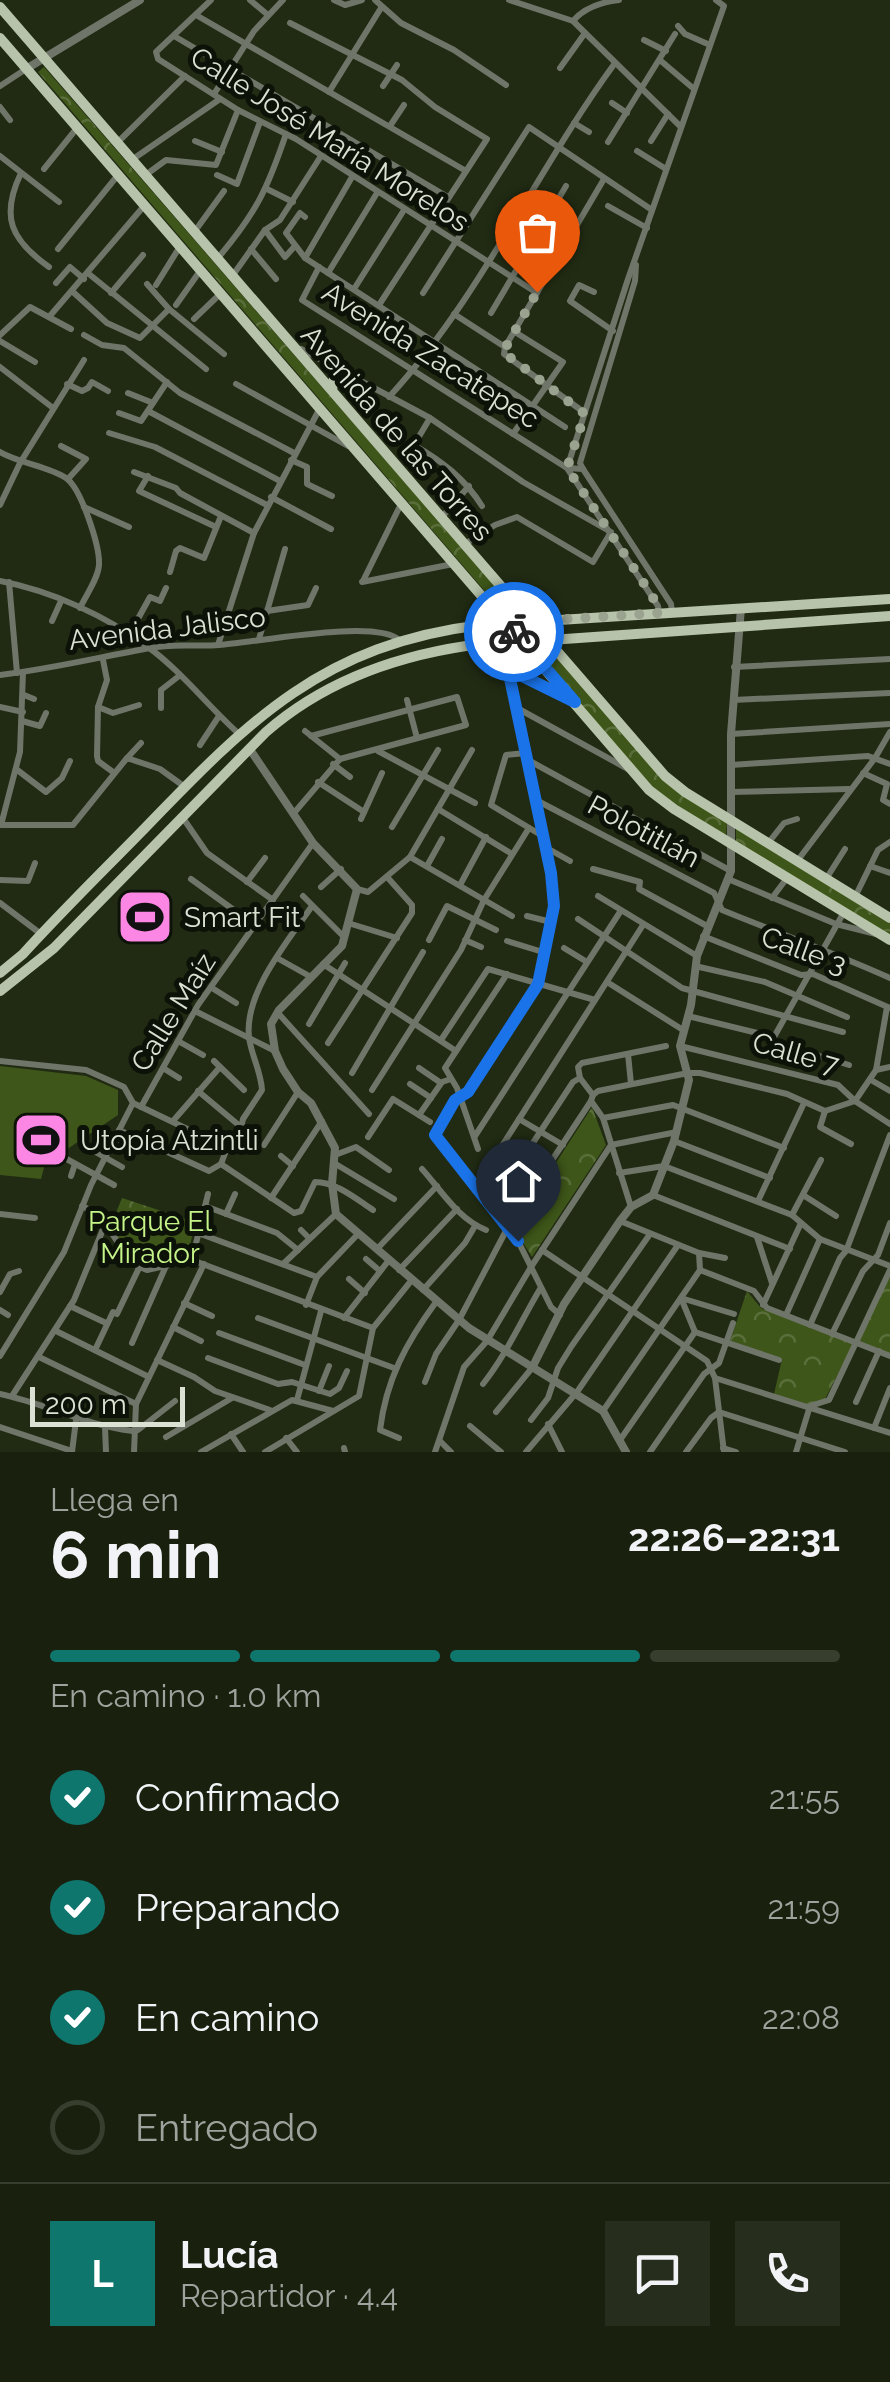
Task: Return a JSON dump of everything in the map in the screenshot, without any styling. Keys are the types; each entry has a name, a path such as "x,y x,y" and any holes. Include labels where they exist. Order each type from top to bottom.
{"main road":[{"name":"Avenida de las Torres","path":"0,8 674,784 890,918"},
{"name":"Avenida de las Torres","path":"0,38 662,801 886,937"},
{"path":"13,52 25,52 29,41"},
{"path":"41,85 45,73 57,73"},
{"path":"332,391 332,380 344,373"},
{"path":"375,473 388,476 396,465"},
{"path":"391,493 395,480 409,480"},
{"path":"0,973 238,734 311,680 354,657 398,640 440,630 890,599"},
{"path":"0,991 54,948 282,719 318,695 361,674 413,656 503,642 890,616"},
{"path":"311,680 318,695"},
{"path":"272,706 282,719"}],"street":[{"path":"0,86 140,0"},
{"path":"212,0 174,36 448,196"},
{"path":"250,0 268,15"},
{"path":"134,159 217,96 245,44 283,0"},
{"path":"334,0 346,4 362,0"},
{"path":"375,0 401,23 454,50 506,84"},
{"path":"545,13 551,0"},
{"path":"573,22 579,14 604,2 619,0"},
{"path":"672,612 671,604 580,463 646,228 724,6 716,0"},
{"path":"514,1 573,22 681,127"},
{"path":"329,92 381,7"},
{"path":"196,15 466,170"},
{"path":"290,24 392,74 487,142 379,305"},
{"path":"608,142 676,30 710,45"},
{"path":"560,68 585,33"},
{"name":"Calle José María Morelos","path":"174,36 156,52 158,59 238,110 286,134 537,292"},
{"path":"644,40 666,51"},
{"path":"661,60 695,89"},
{"path":"389,397 415,369 454,314 615,63"},
{"path":"383,86 397,65"},
{"path":"118,142 185,76"},
{"path":"612,103 627,113"},
{"path":"390,126 404,105"},
{"path":"0,107 10,120"},
{"path":"147,174 166,160 216,165 238,110"},
{"path":"651,141 668,114"},
{"path":"218,175 237,184 260,122"},
{"path":"574,123 589,132"},
{"path":"44,169 77,128"},
{"path":"423,293 529,128 652,210"},
{"path":"218,258 248,223 267,190 286,134"},
{"path":"195,141 222,152"},
{"path":"637,152 666,169"},
{"path":"0,156 60,202"},
{"path":"232,276 266,230 280,220 321,156"},
{"path":"21,173 9,197 9,219 26,251 49,267"},
{"path":"58,250 118,176"},
{"path":"305,258 352,177"},
{"path":"585,414 504,354 505,346 604,178"},
{"path":"491,313 566,186"},
{"path":"267,190 293,202"},
{"path":"196,231 224,191"},
{"path":"328,273 377,192"},
{"path":"49,317 144,206"},
{"path":"608,206 646,228"},
{"path":"354,289 404,210"},
{"path":"305,217 300,213 286,233 305,258 565,427"},
{"path":"266,230 286,257 295,246"},
{"path":"180,248 151,284 224,354"},
{"path":"250,249 276,279"},
{"path":"111,293 143,255"},
{"path":"56,283 70,267 86,276 206,369"},
{"name":"Avenida Zacatepec","path":"320,267 302,300 567,468 659,613"},
{"path":"73,292 107,323 140,338 200,272"},
{"path":"594,292 582,284 570,301 613,331"},
{"path":"194,319 220,294"},
{"path":"567,468 627,294"},
{"path":"35,362 0,338 30,307 72,329"},
{"path":"454,314 505,346"},
{"path":"513,434 563,362 515,332"},
{"path":"84,335 102,345 124,348 180,393 293,456 307,467 307,484 332,496"},
{"path":"288,342 430,418 523,482 611,532 593,562 517,517 495,525 464,545"},
{"path":"0,505 20,463 84,360"},
{"path":"0,367 53,408"},
{"path":"75,372 108,391"},
{"path":"68,384 82,391 92,382"},
{"path":"119,413 142,421 167,382"},
{"path":"236,384 354,450"},
{"path":"128,394 280,481"},
{"path":"205,656 214,645 254,533 320,408"},
{"path":"430,418 414,444 436,457 469,486 482,506"},
{"path":"109,433 155,447 331,529"},
{"path":"62,446 86,459 68,479"},
{"path":"0,452 68,479 83,507 99,565 80,608"},
{"name":"Avenida Zacatepec","path":"567,468 583,469"},
{"path":"134,472 191,496 254,533"},
{"path":"148,476 139,491 216,527"},
{"path":"441,518 469,486"},
{"path":"180,509 191,496"},
{"path":"401,504 362,582 454,564"},
{"path":"83,507 129,527"},
{"path":"592,522 599,522 607,508"},
{"path":"170,572 180,548 204,558 221,516"},
{"path":"259,639 285,549"},
{"path":"0,580 80,608 149,648 238,734"},
{"path":"10,582 24,695 16,769 1,824 72,826 141,743"},
{"path":"130,636 150,597 160,601 166,588"},
{"path":"268,611 308,605 316,588"},
{"path":"52,621 61,600"},
{"path":"496,1412 532,1368 583,1276 630,1207 653,1195 675,1136 688,1073 680,1046 694,966 729,875 733,844 731,734 741,608"},
{"name":"Avenida Jalisco","path":"0,675 103,660 149,648 380,631 398,640"},
{"path":"503,642 554,894 551,922 538,984 468,1092 460,1096 435,1135 508,1227 560,1315"},
{"path":"103,660 107,680 98,707 97,756 113,772"},
{"path":"734,667 890,660"},
{"path":"508,669 575,702"},
{"path":"161,708 162,690 179,676"},
{"path":"733,700 890,693"},
{"path":"24,695 34,699"},
{"path":"294,813 337,762 466,725 457,696 408,705 308,734 337,762 350,777"},
{"path":"98,707 113,713 139,705"},
{"path":"408,705 418,738"},
{"path":"0,707 40,726 46,713"},
{"path":"517,708 634,772"},
{"path":"200,745 219,716"},
{"path":"731,734 890,724"},
{"path":"798,860 890,732"},
{"path":"249,748 313,842 357,889 368,892 410,856 472,750"},
{"path":"377,750 475,804"},
{"path":"392,826 438,750"},
{"path":"542,836 492,805 506,756 526,756 772,898 836,924 886,937"},
{"path":"127,758 160,769 184,787"},
{"path":"731,765 875,758 890,764"},
{"path":"16,769 46,792 62,778 70,761"},
{"path":"863,773 888,784 883,800 890,804"},
{"path":"318,782 362,816 382,774"},
{"path":"731,792 850,789"},
{"name":"Polotitlán","path":"534,800 714,893 722,910 890,978"},
{"path":"438,809 512,854"},
{"path":"183,818 207,853 274,900"},
{"path":"768,842 784,822 797,819"},
{"path":"372,1090 466,940 484,900 529,828"},
{"path":"460,885 486,837"},
{"path":"427,866 442,839"},
{"name":"Calle Maíz","path":"0,1356 64,1252 118,1130 163,1068 194,1010 313,842"},
{"path":"855,897 878,850 890,842"},
{"path":"545,847 570,860"},
{"path":"826,879 844,849"},
{"path":"410,856 512,916"},
{"path":"248,882 265,858"},
{"path":"0,880 28,881 34,863"},
{"path":"870,866 890,873"},
{"path":"320,886 341,869"},
{"name":"Calle 3","path":"593,869 640,882 639,889 705,931 889,1008"},
{"path":"328,1043 413,909 388,878"},
{"path":"772,898 787,878"},
{"path":"191,879 256,926"},
{"path":"357,889 344,938 336,952 271,1024 275,1051 298,1092 311,1102 322,1120 335,1159 332,1184 336,1214 486,1341 603,1411 626,1452"},
{"path":"304,896 344,938"},
{"path":"598,896 696,956"},
{"path":"0,903 41,934"},
{"path":"118,1130 209,1171 221,1164 262,1090 249,1039 249,1020 260,984 312,906"},
{"path":"429,940 447,906 496,930"},
{"path":"475,1136 620,912"},
{"path":"774,1038 844,912"},
{"path":"527,916 551,922"},
{"path":"578,920 692,992 844,1032"},
{"path":"348,923 397,938"},
{"path":"475,1188 643,926"},
{"path":"466,940 481,947"},
{"path":"507,940 546,953"},
{"path":"564,948 587,962"},
{"path":"352,1072 423,952"},
{"path":"278,958 311,977"},
{"path":"309,1024 344,963"},
{"path":"323,964 456,1051"},
{"path":"694,966 765,982 847,1018"},
{"path":"441,1040 490,969 596,1000"},
{"path":"478,1149 460,1096 445,1068 507,974"},
{"path":"607,982 683,1030"},
{"path":"212,988 236,1003"},
{"path":"425,1382 436,1354 459,1320 508,1227 592,1098 631,1084 688,1073 747,1084 825,1111 856,1102 876,1070 889,1008"},
{"path":"194,1010 275,1051"},
{"path":"278,1013 369,1114"},
{"path":"688,1016 774,1038"},
{"path":"774,1038 774,1042 849,1065"},
{"path":"177,1041 203,1054"},
{"path":"630,1207 602,1118 578,1067 666,1046"},
{"name":"Calle 7","path":"680,1046 838,1085 890,1124"},
{"path":"628,1054 631,1084"},
{"path":"0,1062 86,1070 124,1086 137,1105 227,1148"},
{"path":"174,1121 217,1064 244,1090"},
{"path":"876,1070 890,1067"},
{"path":"163,1068 179,1078"},
{"path":"419,1068 441,1083"},
{"path":"490,1208 573,1082 580,1078"},
{"path":"419,1115 441,1083 451,1079"},
{"path":"871,1080 890,1091"},
{"path":"410,1084 431,1098"},
{"path":"198,1091 240,1127"},
{"path":"264,1145 298,1092"},
{"path":"368,1137 393,1099 430,1122"},
{"path":"758,1201 804,1102"},
{"path":"602,1118 674,1105 784,1148"},
{"path":"825,1111 820,1127 851,1144"},
{"path":"519,1119 563,1145"},
{"path":"270,1198 322,1120"},
{"path":"101,1134 134,1151"},
{"path":"810,1325 846,1250 890,1135"},
{"path":"296,1136 308,1142"},
{"path":"435,1452 464,1367 486,1341 611,1146 675,1136 770,1178"},
{"path":"335,1159 356,1147 389,1170"},
{"path":"92,1150 122,1167"},
{"path":"281,1156 292,1166"},
{"path":"63,1157 114,1185"},
{"path":"335,1159 394,1199"},
{"path":"792,1215 821,1160"},
{"path":"71,1176 76,1164"},
{"path":"221,1164 298,1213 315,1182 332,1184 373,1210"},
{"path":"620,1174 664,1166 792,1215 820,1239 890,1268 828,1400 809,1409 796,1452"},
{"path":"422,1168 457,1210 486,1230"},
{"path":"376,1249 437,1186"},
{"path":"192,1260 208,1194"},
{"path":"226,1214 236,1194"},
{"path":"653,1195 790,1249"},
{"path":"803,1195 836,1216"},
{"path":"82,1206 106,1222 132,1264 139,1268 147,1270 192,1260 373,1328"},
{"path":"206,1206 276,1232 298,1250"},
{"path":"399,1270 457,1210"},
{"path":"0,1214 35,1218"},
{"path":"283,1264 336,1214"},
{"path":"12,1396 70,1306 106,1222"},
{"path":"620,1222 724,1258"},
{"path":"763,1306 801,1223"},
{"path":"832,1334 863,1270 878,1255 890,1223"},
{"path":"422,1290 465,1243 475,1226"},
{"path":"301,1230 309,1238"},
{"path":"103,1231 112,1236"},
{"path":"198,1233 316,1277"},
{"path":"306,1305 316,1277 358,1234"},
{"path":"532,1420 548,1398 571,1347 650,1234"},
{"path":"757,1236 773,1285"},
{"path":"786,1315 820,1239"},
{"path":"526,1452 577,1392 678,1245"},
{"path":"542,1250 685,1345 712,1368 723,1450 736,1452"},
{"path":"603,1411 700,1270 698,1252"},
{"path":"366,1259 380,1271"},
{"path":"344,1318 389,1260"},
{"path":"134,1452 136,1404 204,1264"},
{"path":"132,1342 167,1265"},
{"path":"95,1350 106,1322 113,1312 116,1314 139,1268"},
{"path":"700,1270 754,1290 763,1306 890,1356"},
{"path":"0,1292 10,1274 19,1271"},
{"path":"349,1279 365,1293"},
{"path":"265,1452 359,1396 373,1328 411,1280"},
{"path":"483,1384 541,1288"},
{"path":"650,1452 704,1374 718,1363 734,1319 681,1298"},
{"path":"681,1298 695,1332 779,1360"},
{"path":"398,1438 380,1430 384,1400 394,1368 412,1334 436,1302"},
{"path":"184,1303 212,1316"},
{"path":"70,1306 106,1322"},
{"path":"297,1400 321,1311"},
{"path":"258,1318 394,1368"},
{"path":"173,1327 201,1342"},
{"path":"56,1331 149,1377"},
{"path":"620,1440 695,1332"},
{"path":"219,1333 305,1365"},
{"path":"856,1402 879,1351"},
{"path":"40,1357 136,1404"},
{"path":"208,1358 278,1384 299,1384 318,1391 335,1392 347,1370"},
{"path":"157,1360 233,1397 272,1411"},
{"path":"318,1391 328,1366"},
{"path":"715,1378 890,1433"},
{"path":"874,1428 890,1388"},
{"path":"0,1394 76,1420 132,1430 138,1430 175,1401"},
{"path":"166,1437 233,1397"},
{"path":"201,1452 297,1400 333,1411"},
{"path":"719,1412 845,1452"},
{"path":"686,1452 719,1412"},
{"path":"0,1428 72,1451 76,1420"},
{"path":"548,1424 562,1452"},
{"path":"105,1426 106,1452"},
{"path":"470,1426 500,1452"},
{"path":"231,1434 243,1452"},
{"path":"34,1438 36,1452"},
{"path":"286,1438 296,1452"},
{"path":"440,1440 451,1452"}],"green space":[{"path":"44,67 522,617 508,618 38,72"},
{"path":"545,644 666,782 727,820 726,837 656,792 528,645"},
{"path":"736,824 890,921 890,936 736,843"},
{"name":"Utopía Atzintli","path":"0,1066 86,1076 118,1090 118,1115 45,1164 41,1179 0,1175"},
{"path":"592,1107 606,1145 532,1257 514,1228"},
{"name":"Parque El Mirador","path":"122,1198 195,1222 188,1256 147,1268 134,1260 120,1243 113,1220"},
{"path":"890,1270 890,1354 856,1342"},
{"path":"747,1291 761,1308 854,1343 825,1399 807,1406 774,1394 782,1359 730,1341"}],"way so far":[{"path":"514,632 507,623 659,613 647,588 567,468 585,414 503,352 537,292"}],"place":[{"name":"Smart Fit","path":"145,917"},
{"name":"Utopía Atzintli","path":"41,1140"}],"route":[{"path":"514,632 575,702 508,669 551,873 554,906 538,984 468,1092 455,1100 435,1135 518,1241"}]}
